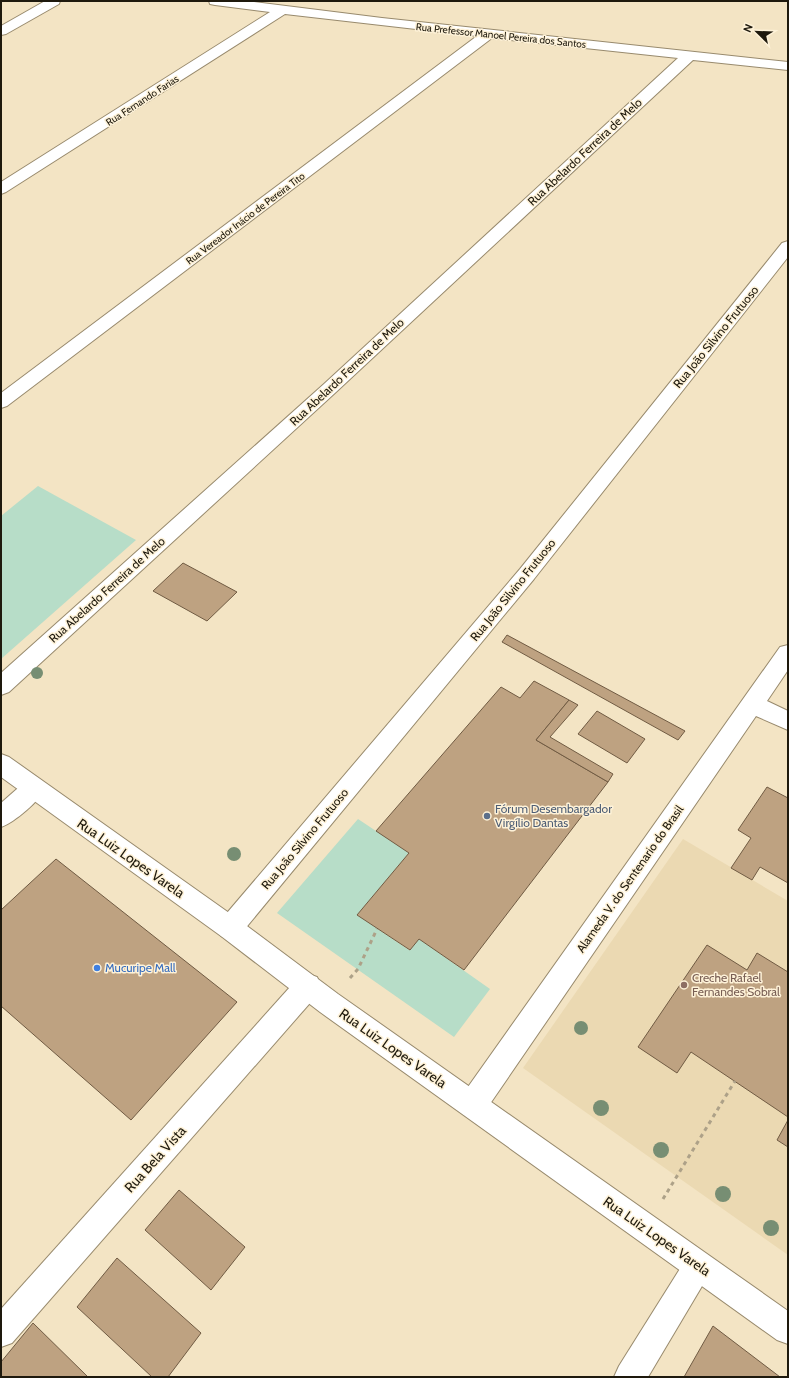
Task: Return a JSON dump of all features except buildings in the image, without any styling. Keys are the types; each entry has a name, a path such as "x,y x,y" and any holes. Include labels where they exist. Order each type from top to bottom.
{"street":[{"path":"1,31 54,1"},
{"name":"Rua Prefessor Manoel Pereira dos Santos","path":"215,1 489,34 788,66"},
{"name":"Rua Fernando Farias","path":"1,189 282,10"},
{"name":"Rua Vereador Inácio de Pereira Tito","path":"1,402 489,34"},
{"name":"Rua Abelardo Ferreira de Melo","path":"1,686 336,383 690,55"},
{"name":"Rua João Silvino Frutuoso","path":"230,928 527,574 788,246"},
{"name":"Alameda V. do Sentenario do Brasil","path":"473,1104 788,653"},
{"path":"753,704 788,721"},
{"name":"Rua Luiz Lopes Varela","path":"1,764 230,928 319,995 644,1228 788,1329"},
{"path":"1,817 34,788"},
{"name":"Rua Bela Vista","path":"1,1332 319,995"},
{"path":"630,1377 698,1266"}],"path":[{"path":"319,995 358,970 377,929"},
{"path":"644,1228 735,1081"}],"shaded area":[{"name":"Creche Rafael Fernandes Sobral","path":"683,839 788,901 788,1255 523,1068"}],"green space":[{"path":"38,486 136,540 1,659 1,516"},
{"path":"358,819 409,853 357,915 409,950 419,939 490,989 454,1037 277,913"}],"place":[{"name":"Fórum Desembargador Virgílio Dantas","path":"487,816"},
{"name":"Mucuripe Mall","path":"97,968"},
{"name":"Creche Rafael Fernandes Sobral","path":"684,985"}]}
